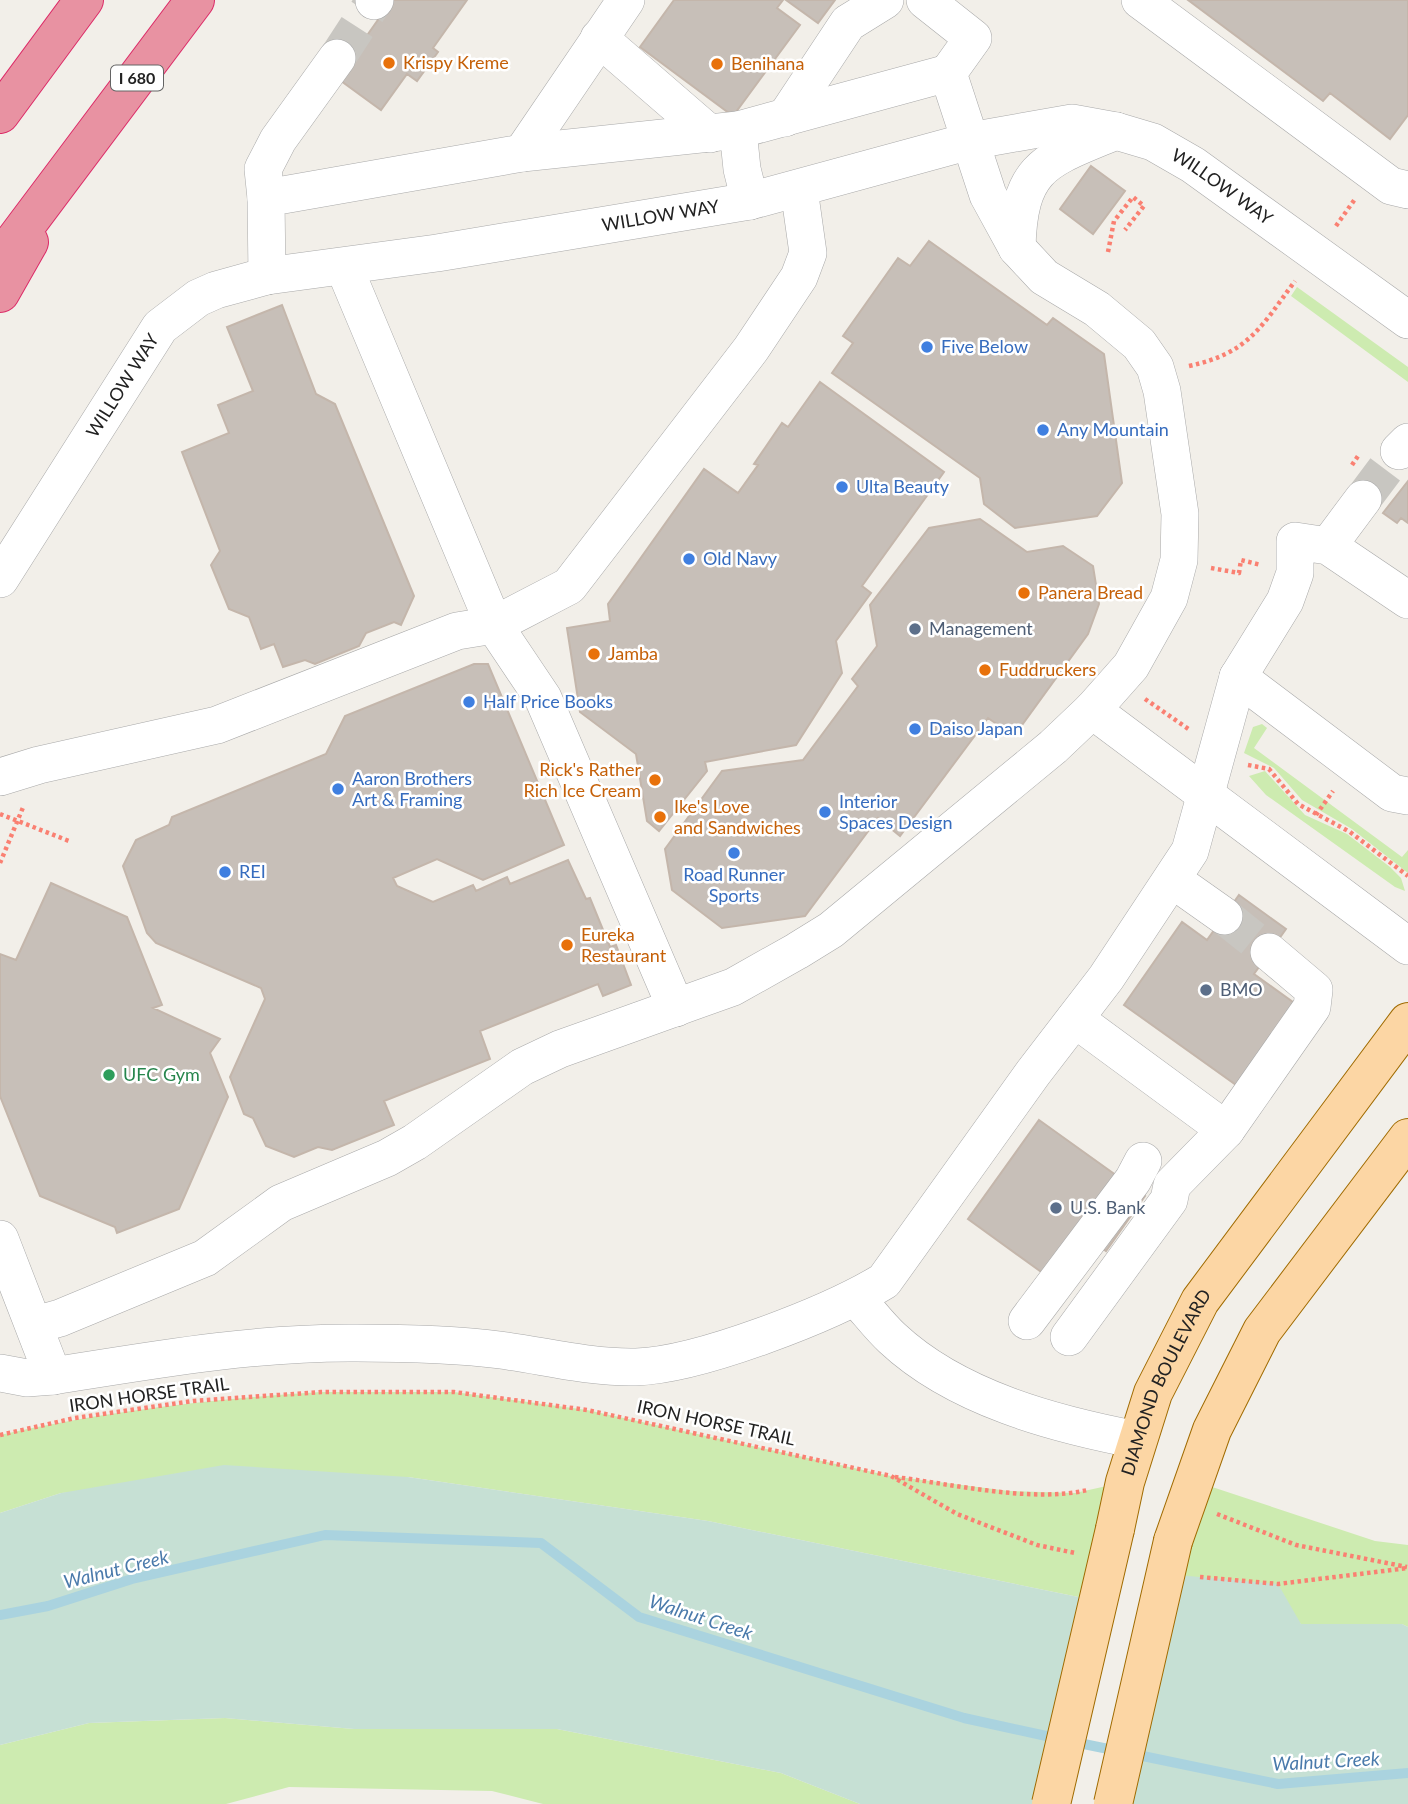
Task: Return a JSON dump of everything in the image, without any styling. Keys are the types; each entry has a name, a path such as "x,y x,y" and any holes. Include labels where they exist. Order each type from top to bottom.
{"highway":[{"path":"0,114 84,0"},
{"name":"I 680","path":"0,260 195,0"},
{"path":"0,75 58,35"},
{"path":"0,293 79,155"}],"main road":[{"name":"DIAMOND BOULEVARD","path":"1051,1804 1125,1482 1153,1393 1200,1301 1408,1022"},
{"path":"1113,1804 1173,1541 1212,1430 1262,1331 1408,1138"}],"street":[{"path":"522,153 626,0"},
{"path":"785,118 848,23 885,0"},
{"path":"265,198 522,153 724,132 948,73 973,38 925,0"},
{"path":"1140,0 1391,186 1408,190"},
{"path":"599,38 724,132 742,169 750,201"},
{"path":"267,276 263,169 278,140 337,58"},
{"path":"35,1325 60,1318 205,1258 281,1203 387,1158 415,1142 522,1067 560,1049 733,987 831,930 1053,747 1104,697 1142,650 1169,598 1179,560 1180,514 1162,391 1156,372 1139,344 1097,309 1044,277 1017,248 988,195 948,73"},
{"name":"WILLOW WAY","path":"0,579 160,327 198,298 216,290 267,276 344,267 750,201 970,141 1072,123 1116,131 1153,142 1193,165 1408,320"},
{"path":"1017,248 1018,214 1030,180 1051,159 1116,131"},
{"path":"0,777 39,765 217,725 457,631 494,625 569,586 751,349 799,277 808,253 799,188"},
{"path":"344,267 494,625 543,698 676,1008"},
{"path":"1328,546 1363,499"},
{"path":"0,1373 27,1378 53,1376 244,1349 356,1343 476,1348 594,1365 638,1367 713,1352 856,1298 884,1281 1075,1018 1173,880 1190,851 1238,677 1285,601 1295,573 1295,541 1328,546 1408,600"},
{"path":"1238,677 1392,793 1408,796"},
{"path":"1104,697 1204,794 1408,946"},
{"path":"1173,880 1224,916"},
{"path":"1047,1329 1169,1200 1158,1173 1226,1129 1312,1007 1314,990 1269,952"},
{"path":"1075,1018 1226,1129"},
{"path":"0,1239 53,1376"},
{"path":"856,1298 892,1339 946,1378 1080,1429 1138,1440"}],"path":[{"path":"1156,372 1216,360 1245,345 1374,173"},
{"path":"1108,253 1114,221 1133,197 1144,206 1125,230"},
{"path":"1104,697 1146,699 1245,764 1269,769 1298,804 1350,832 1408,876"},
{"path":"0,863 39,765"},
{"path":"0,814 69,841"},
{"name":"IRON HORSE TRAIL","path":"0,1435 75,1418 193,1401 321,1392 454,1392 587,1410 891,1476 957,1514 1037,1545 1076,1553"},
{"path":"891,1476 1009,1491 1062,1493 1125,1482"},
{"path":"1186,1503 1296,1545 1408,1567"},
{"path":"1194,1576 1220,1581 1278,1584 1408,1567"}],"green space":[{"path":"1297,287 1408,367 1408,382 1291,296"},
{"path":"1262,724 1267,728 1254,748 1402,857 1408,850 1408,873 1352,829 1302,800 1274,768 1244,753 1253,727"},
{"path":"1265,771 1305,815 1347,834 1390,867 1401,878 1405,891 1395,887 1266,795 1249,776"},
{"path":"321,1392 454,1392 587,1410 891,1476 1009,1491 1075,1493 1125,1482 1098,1601 708,1521 408,1477 61,1493 0,1513 0,1435 160,1407"},
{"path":"224,1465 408,1477 708,1521 1098,1601 1051,1804 860,1804 781,1773 557,1729 354,1729 225,1718 89,1723 0,1745 0,1513 61,1493"},
{"path":"1194,1481 1375,1541 1408,1545 1408,1627 1402,1624 1301,1624 1220,1581 1166,1574"},
{"path":"1166,1574 1278,1584 1301,1624 1402,1624 1408,1627 1408,1804 1113,1804"},
{"path":"225,1718 354,1729 557,1729 781,1773 860,1804 543,1804 492,1791 289,1787 226,1804 0,1804 0,1745 89,1723"}],"building":[{"name":"Krispy Kreme","path":"392,0 467,0 433,48 438,52 417,81 407,74 381,110 337,78"},
{"name":"Benihana","path":"674,0 783,0 777,8 800,25 733,116 640,47"},
{"name":"Benihana","path":"786,0 835,0 818,23"},
{"path":"1188,0 1408,0 1408,115 1390,139 1330,93 1323,101"},
{"path":"1091,166 1125,191 1093,234 1060,209"},
{"path":"929,241 1047,325 1053,318 1104,354 1122,483 1097,516 1015,528 984,504 980,478 832,373 853,343 843,336 898,258 910,266"},
{"path":"282,305 316,394 335,404 414,596 401,625 394,622 366,633 359,646 315,664 305,660 283,667 274,644 261,649 249,617 229,609 211,565 220,551 182,452 229,433 218,405 253,391 227,327"},
{"path":"820,382 944,472 862,586 871,593 836,641 842,673 796,745 705,762 707,771 659,831 647,821 636,754 580,712 567,628 610,621 608,604 704,469 738,493 782,423 788,427"},
{"path":"1408,481 1408,523 1401,518 1397,523 1383,513"},
{"path":"980,519 1027,552 1063,546 1093,566 1099,604 1088,634 1014,736 988,718 900,836 878,818 805,916 722,928 672,890 665,849 722,771 803,760 858,686 852,679 877,646 870,605 929,528"},
{"path":"474,664 488,664 564,845 483,880 437,859 393,878 397,886 433,902 473,885 476,891 507,877 510,884 568,860 586,899 590,898 610,947 616,945 631,985 603,996 598,984 480,1031 490,1059 384,1101 394,1125 332,1150 318,1147 294,1157 266,1146 253,1118 244,1114 230,1077 265,999 261,988 156,943 147,933 123,866 136,840 169,825 172,817 326,754 345,716"},
{"name":"UFC Gym","path":"51,883 127,917 162,1005 153,1008 220,1039 210,1053 228,1097 179,1209 117,1233 115,1227 40,1196 0,1096 0,954 16,960"},
{"name":"BMO","path":"1239,895 1286,929 1254,974 1304,1010 1246,1092 1124,1005 1182,922 1207,940"},
{"name":"U.S. Bank","path":"1039,1120 1145,1196 1106,1251 1083,1234 1051,1279 968,1219"}],"waterway":[{"name":"Walnut Creek","path":"0,1615 48,1606 132,1579 325,1535 541,1543 639,1617 964,1718 1060,1739"},
{"name":"Walnut Creek","path":"1074,1742 1118,1751"},
{"name":"Walnut Creek","path":"1133,1754 1278,1784 1408,1773"}],"tunnel":[{"path":"337,58 374,1"},
{"path":"1363,499 1399,451"},
{"path":"1224,916 1269,952"}],"place":[{"name":"Krispy Kreme","path":"389,63"},
{"name":"Benihana","path":"717,64"},
{"name":"Five Below","path":"927,347"},
{"name":"Any Mountain","path":"1043,430"},
{"name":"Ulta Beauty","path":"842,487"},
{"name":"Old Navy","path":"689,559"},
{"name":"Panera Bread","path":"1024,593"},
{"name":"Management","path":"915,629"},
{"name":"Jamba","path":"594,654"},
{"name":"Fuddruckers","path":"985,670"},
{"name":"Half Price Books","path":"469,702"},
{"name":"Daiso Japan","path":"915,729"},
{"name":"Rick's Rather Rich Ice Cream","path":"655,780"},
{"name":"Aaron Brothers Art & Framing","path":"338,789"},
{"name":"Interior Spaces Design","path":"825,812"},
{"name":"Ike's Love and Sandwiches","path":"660,817"},
{"name":"Road Runner Sports","path":"734,853"},
{"name":"REI","path":"225,872"},
{"name":"Eureka Restaurant","path":"567,945"},
{"name":"BMO","path":"1206,990"},
{"name":"UFC Gym","path":"109,1075"},
{"name":"U.S. Bank","path":"1056,1208"}]}
